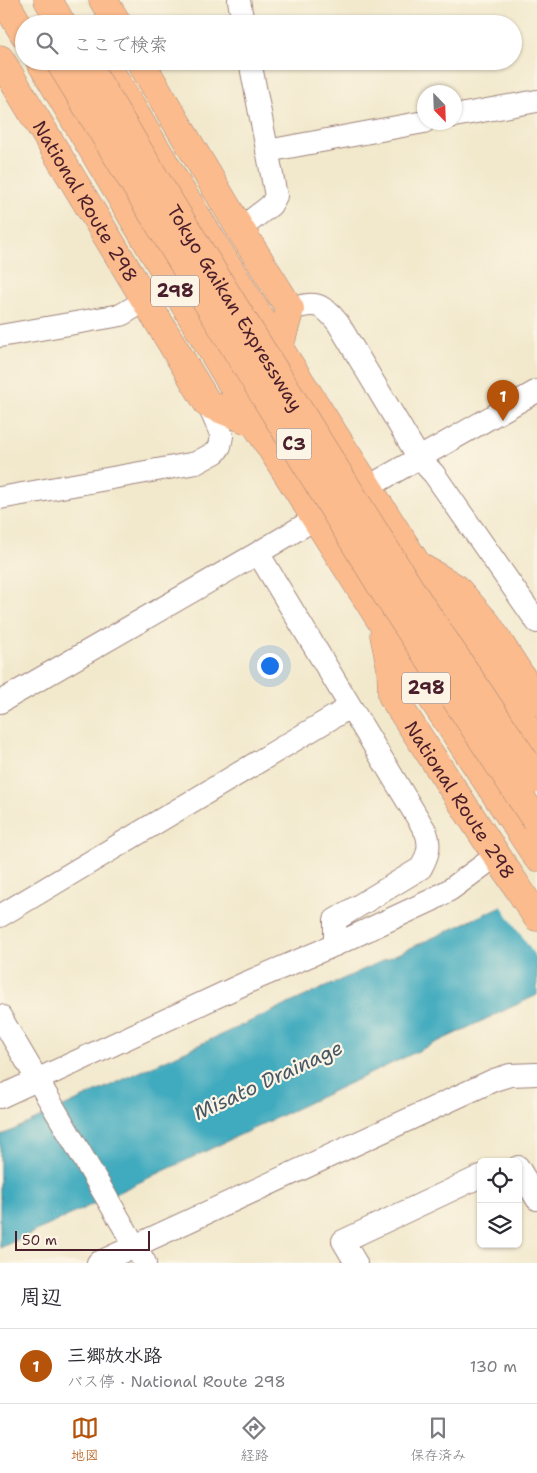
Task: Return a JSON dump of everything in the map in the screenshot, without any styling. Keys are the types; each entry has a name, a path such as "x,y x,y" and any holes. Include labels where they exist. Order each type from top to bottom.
{"highway":[{"path":"4,0 15,19"},
{"path":"22,0 31,15"},
{"path":"48,0 57,15"},
{"path":"68,0 77,15"},
{"path":"103,0 112,15"},
{"name":"National Route 298","path":"0,59 208,404"},
{"name":"National Route 298","path":"45,70 255,424 381,621 533,839"},
{"name":"Tokyo Gaikan Expressway","path":"64,70 386,594 533,839"},
{"name":"Tokyo Gaikan Expressway","path":"89,70 159,186 412,592 537,779"},
{"path":"109,70 178,186 279,348 417,564 537,743"},
{"path":"145,70 290,309 279,348"},
{"path":"208,404 255,424"},
{"path":"417,564 456,588 488,625 537,701"},
{"name":"National Route 298","path":"381,621 391,668 392,696 537,917"}],"street":[{"path":"239,0 242,15"},
{"path":"240,229 271,205 276,196 252,70"},
{"path":"462,115 537,101"},
{"path":"267,151 417,123"},
{"path":"0,336 121,314 146,300"},
{"path":"290,309 306,304 317,305 328,310 338,323 419,458 434,474 533,607"},
{"path":"0,702 368,487 537,391"},
{"path":"0,498 196,463 216,452 220,446 222,436 208,404"},
{"path":"258,552 426,832 429,841 428,856 421,868 335,920 335,945"},
{"path":"0,916 350,707"},
{"path":"0,1097 43,1089 248,982 335,945 432,900 498,857 533,839"},
{"path":"0,1016 135,1247"},
{"path":"98,1263 494,1080 510,1075 537,1074"},
{"path":"522,1174 537,1199"},
{"path":"356,1263 343,1241 477,1178"}],"water":[{"name":"Misato Drainage","path":"537,890 537,995 0,1248 0,1136"}],"pier":[{"path":"537,887 537,959 500,904"}],"place":[{"name":"三郷放水路","path":"503,421"}]}
